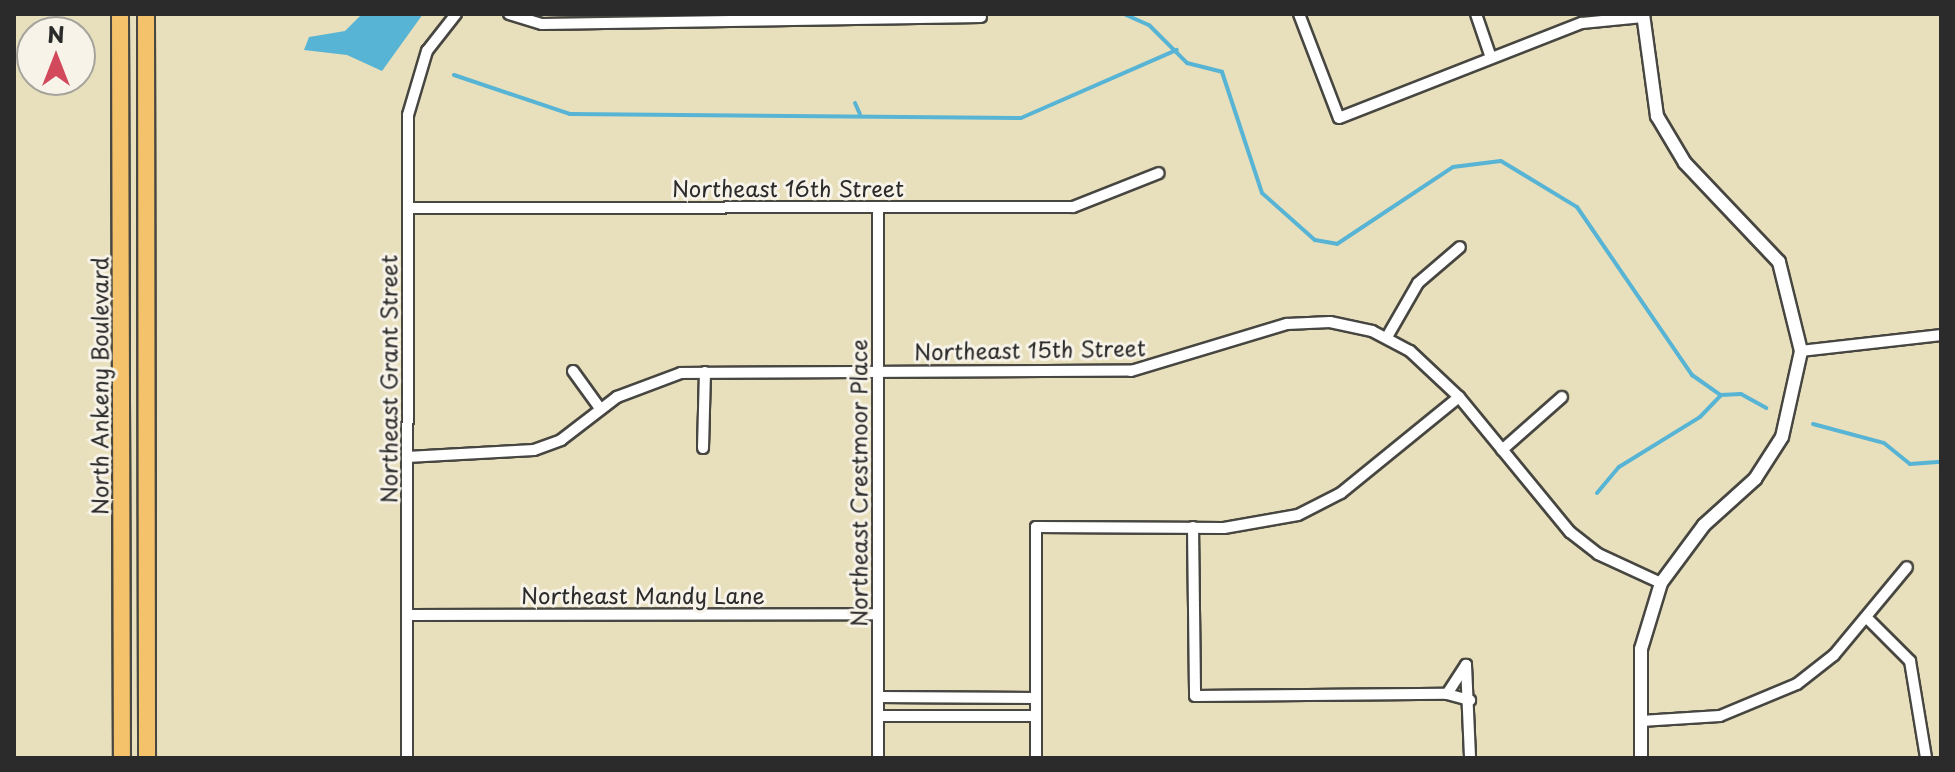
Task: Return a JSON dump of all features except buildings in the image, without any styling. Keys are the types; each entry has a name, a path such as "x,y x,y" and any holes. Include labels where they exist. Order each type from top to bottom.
{"main road":[{"name":"North Ankeny Boulevard","path":"120,14 122,758"},
{"path":"146,14 147,758"}],"street":[{"name":"Northeast Grant Street","path":"407,758 410,97 427,51 456,14"},
{"path":"509,14 542,24 697,18 981,17"},
{"path":"1299,14 1339,118 1490,55 1582,23 1643,15 1657,116 1693,173 1779,262 1801,351 1782,437 1755,479 1704,525 1661,583 1641,649 1641,758"},
{"path":"1476,14 1490,55"},
{"name":"Northeast 16th Street","path":"409,208 1073,207 1159,173"},
{"name":"Northeast Crestmoor Place","path":"878,209 878,758"},
{"path":"1387,337 1418,283 1460,247"},
{"name":"Northeast 15th Street","path":"407,457 534,450 561,440 599,407 650,381 705,372 1145,370 1309,322 1387,337 1459,397 1570,532 1598,554 1661,583"},
{"path":"1801,351 1941,335"},
{"path":"573,371 599,407"},
{"path":"703,448 705,372"},
{"path":"1036,758 1036,527 1248,527 1320,505 1459,397"},
{"path":"1502,450 1562,397"},
{"path":"1193,527 1195,696 1447,694 1470,700"},
{"path":"1641,721 1720,716 1757,705 1797,684 1867,618 1907,567"},
{"name":"Northeast Mandy Lane","path":"408,615 878,614"},
{"path":"1867,618 1910,661 1926,758"},
{"path":"1447,694 1466,665 1470,700 1470,758"},
{"path":"878,697 1036,698"},
{"path":"878,716 1036,716"}],"water":[{"path":"362,14 423,14 382,71 347,55 304,50 309,37 345,31"}],"waterway":[{"path":"1124,14 1149,25 1187,63 1222,72 1262,193 1315,240 1337,244 1453,167 1501,161 1577,207 1692,375 1721,395 1741,394 1766,408"},
{"path":"454,75 570,114 1021,118 1177,50"},
{"path":"855,103 860,114"},
{"path":"1597,493 1619,467 1700,417 1721,395"},
{"path":"1813,424 1884,443 1910,464 1941,462"}]}
